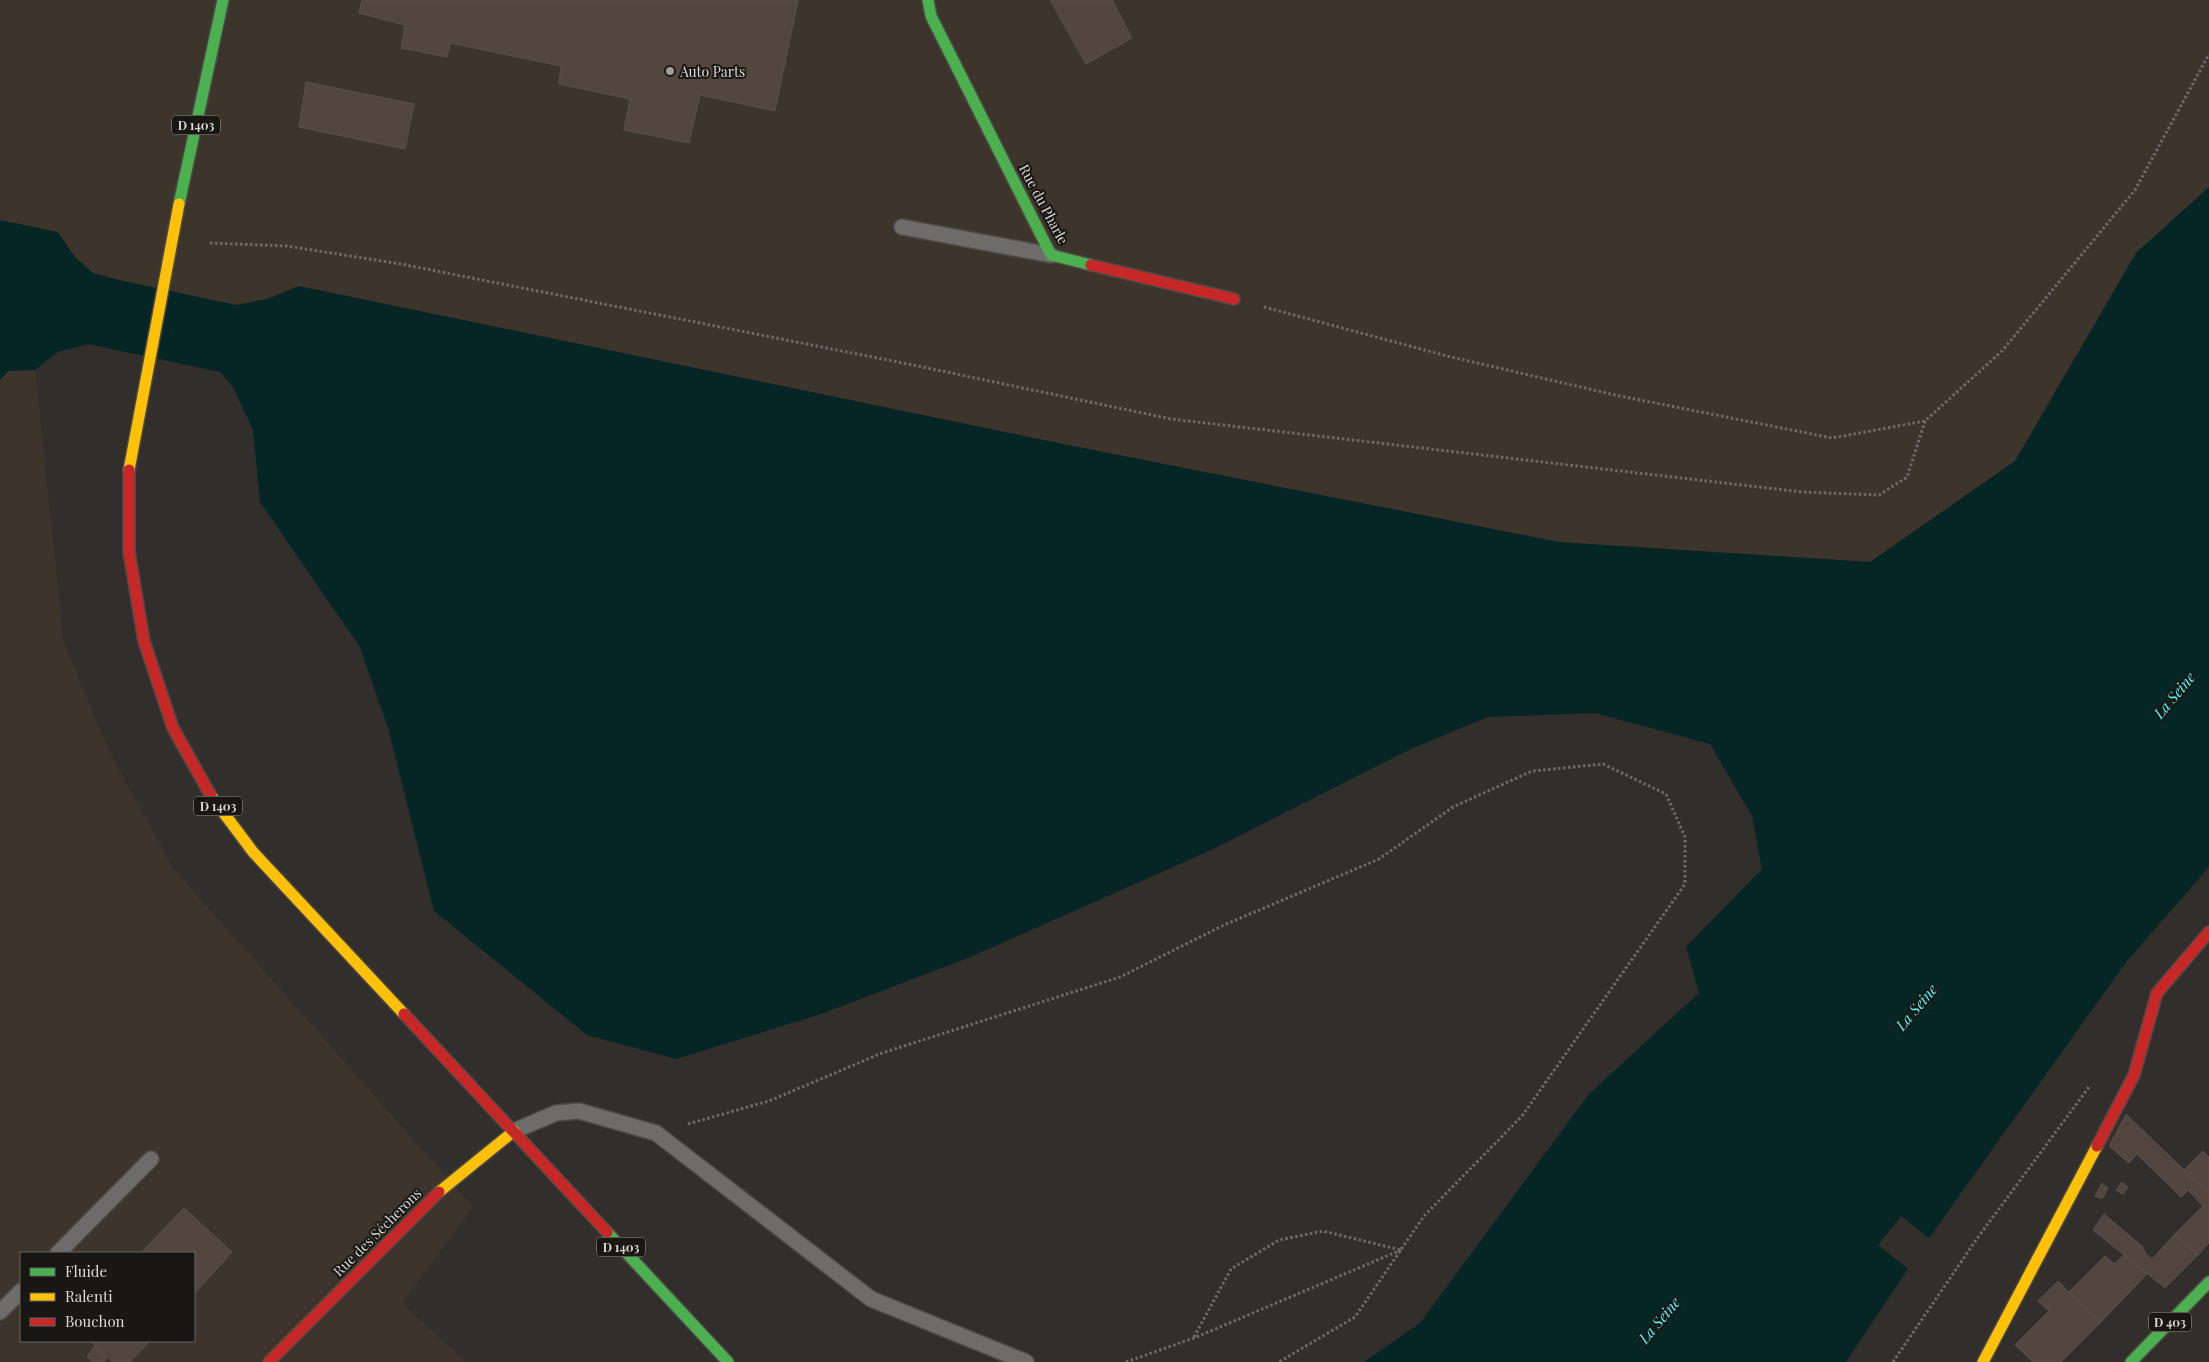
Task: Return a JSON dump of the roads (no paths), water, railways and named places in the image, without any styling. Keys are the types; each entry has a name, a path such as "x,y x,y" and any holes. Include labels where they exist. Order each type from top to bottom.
{"main road":[{"name":"D 1403","path":"222,0 169,250 129,472 129,552 144,641 173,728 210,795 253,852 728,1362"},
{"name":"Rue du Pharle","path":"928,0 931,16 1051,255 1234,299"},
{"path":"1983,1362 2134,1075 2157,993 2209,932"},
{"name":"Rue des Sécherons","path":"269,1362 448,1182 514,1132"},
{"name":"D 403","path":"2132,1362 2209,1282"}],"lane":[{"path":"902,227 1051,255"},
{"path":"514,1132 556,1113 579,1112 656,1133 871,1299 1026,1362"},
{"path":"59,1252 151,1159"},
{"path":"0,1312 20,1292"}],"water":[{"name":"La Seine","path":"2209,187 2209,867 2127,961 1929,1238 1901,1216 1878,1245 1908,1269 1846,1362 1364,1362 1420,1323 1589,1094 1699,993 1686,947 1762,869 1752,816 1710,744 1595,713 1488,717 1413,748 1209,851 968,958 821,1014 676,1059 587,1035 434,911 388,728 360,647 260,502 253,430 233,387 220,372 88,344 58,352 35,370 8,371 0,380 0,220 58,232 75,257 93,273 236,305 267,299 299,286 1053,442 1559,542 1870,562 2015,461 2136,253"}],"place":[{"name":"Auto Parts","path":"670,71"}]}
